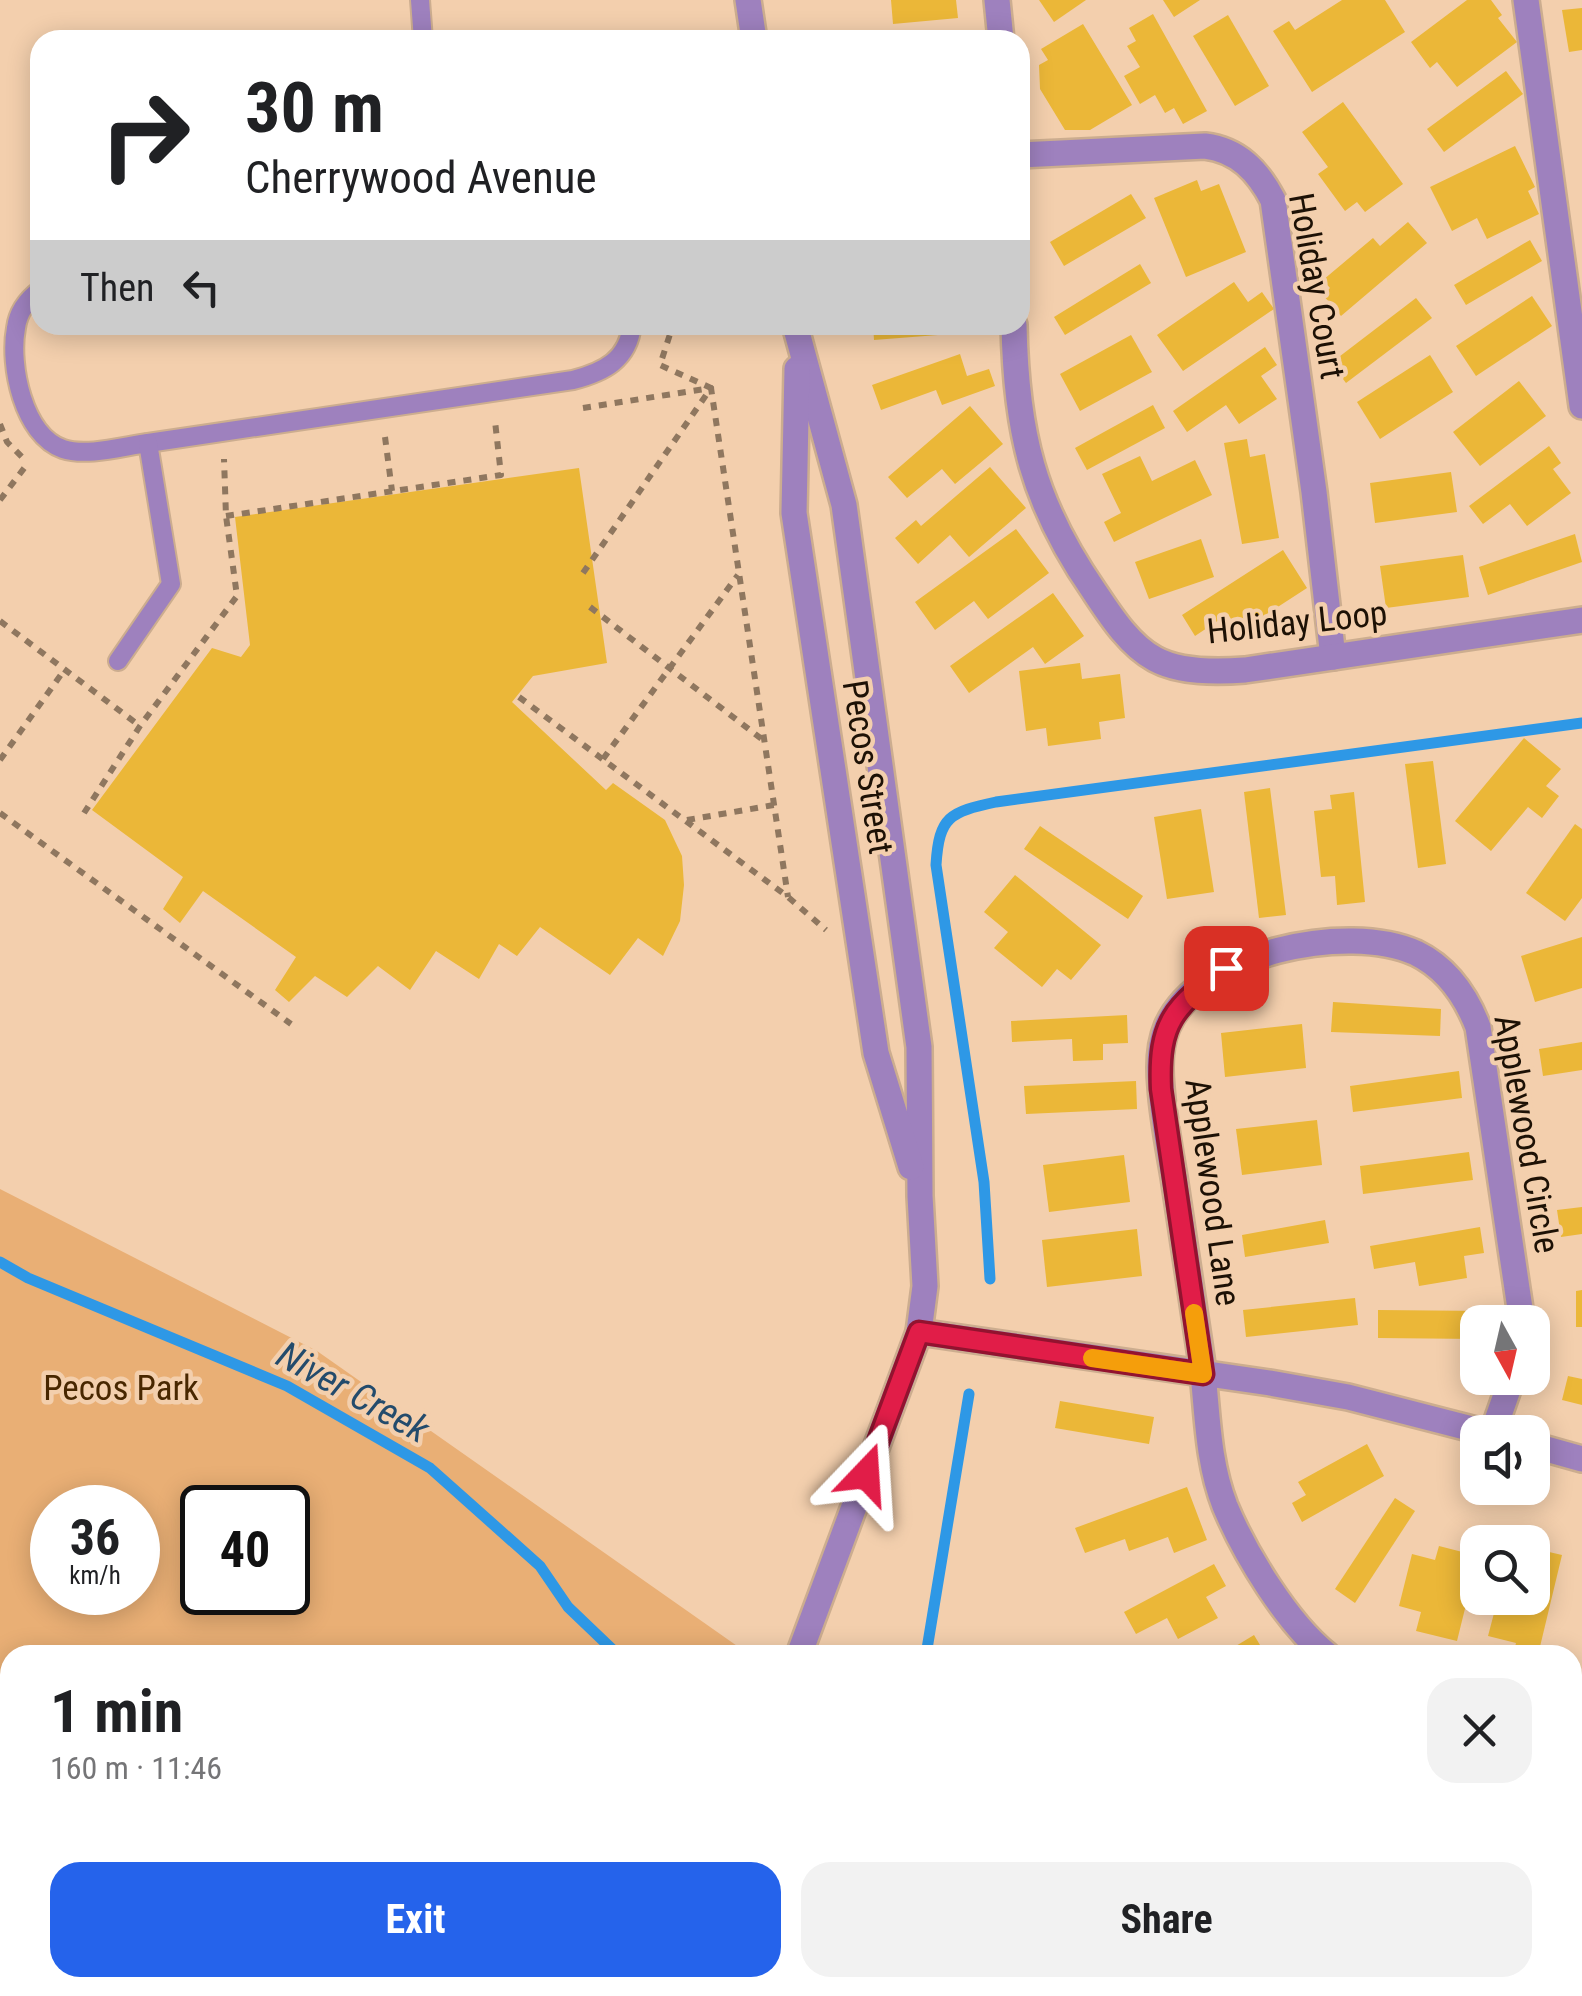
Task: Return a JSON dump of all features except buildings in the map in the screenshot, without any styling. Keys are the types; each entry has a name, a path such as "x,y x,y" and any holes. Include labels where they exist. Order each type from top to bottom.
{"street":[{"path":"748,0 752,30"},
{"path":"997,0 1000,30"},
{"path":"1526,0 1582,406"},
{"name":"Holiday Court","path":"1030,155 1205,146 1238,156 1261,177 1273,200 1314,492 1332,657"},
{"name":"Pecos Street","path":"796,335 794,513 876,1054 920,1196"},
{"name":"Pecos Street","path":"796,335 844,504 919,1047 925,1286 919,1332 803,1645"},
{"name":"Holiday Loop","path":"1014,335 1023,435 1036,486 1074,562 1122,629 1157,660 1222,672 1582,620"},
{"name":"Applewood Circle","path":"1324,944 1396,946 1418,954 1435,964 1469,1004 1478,1027 1519,1305"},
{"name":"Applewood Lane","path":"1317,1645 1291,1620 1226,1510 1208,1444 1203,1374 1161,1089 1162,1040 1182,1003 1226,968 1274,950 1324,944"},
{"path":"919,1332 1348,1397 1460,1426"},
{"path":"1550,1451 1582,1459"}],"lane":[{"path":"420,0 422,30"},
{"path":"30,301 16,326 18,377 25,411 40,434 64,449 148,443 573,380 599,374 616,362 631,335"},
{"path":"118,662 170,584 148,443"}],"path":[{"path":"670,335 660,365 710,388"},
{"path":"584,572 710,388"},
{"path":"710,388 788,897"},
{"path":"226,516 502,475 495,421"},
{"path":"385,437 392,491"},
{"path":"84,812 140,726 237,596 226,516 224,458"},
{"path":"0,500 28,463"},
{"path":"603,760 739,574"},
{"path":"590,606 764,740"},
{"path":"0,621 140,726"},
{"path":"0,760 65,670"},
{"path":"519,696 788,897 831,934"},
{"path":"685,820 774,804"},
{"path":"0,813 292,1024"}],"green space":[{"name":"Pecos Park","path":"0,1189 317,1351 736,1645 0,1645"}],"waterway":[{"path":"990,1279 984,1182 936,865 940,836 950,819 968,809 996,802 1582,723"},
{"name":"Niver Creek","path":"0,1262 28,1278 287,1386 430,1468 540,1566 568,1607 608,1645"},
{"path":"928,1645 969,1394"}],"slow traffic":[{"path":"1092,1358 1203,1374 1194,1313"}],"route":[{"path":"866,1474 919,1332 1203,1374 1161,1089 1160,1058 1168,1023 1182,1003 1226,968"}]}
